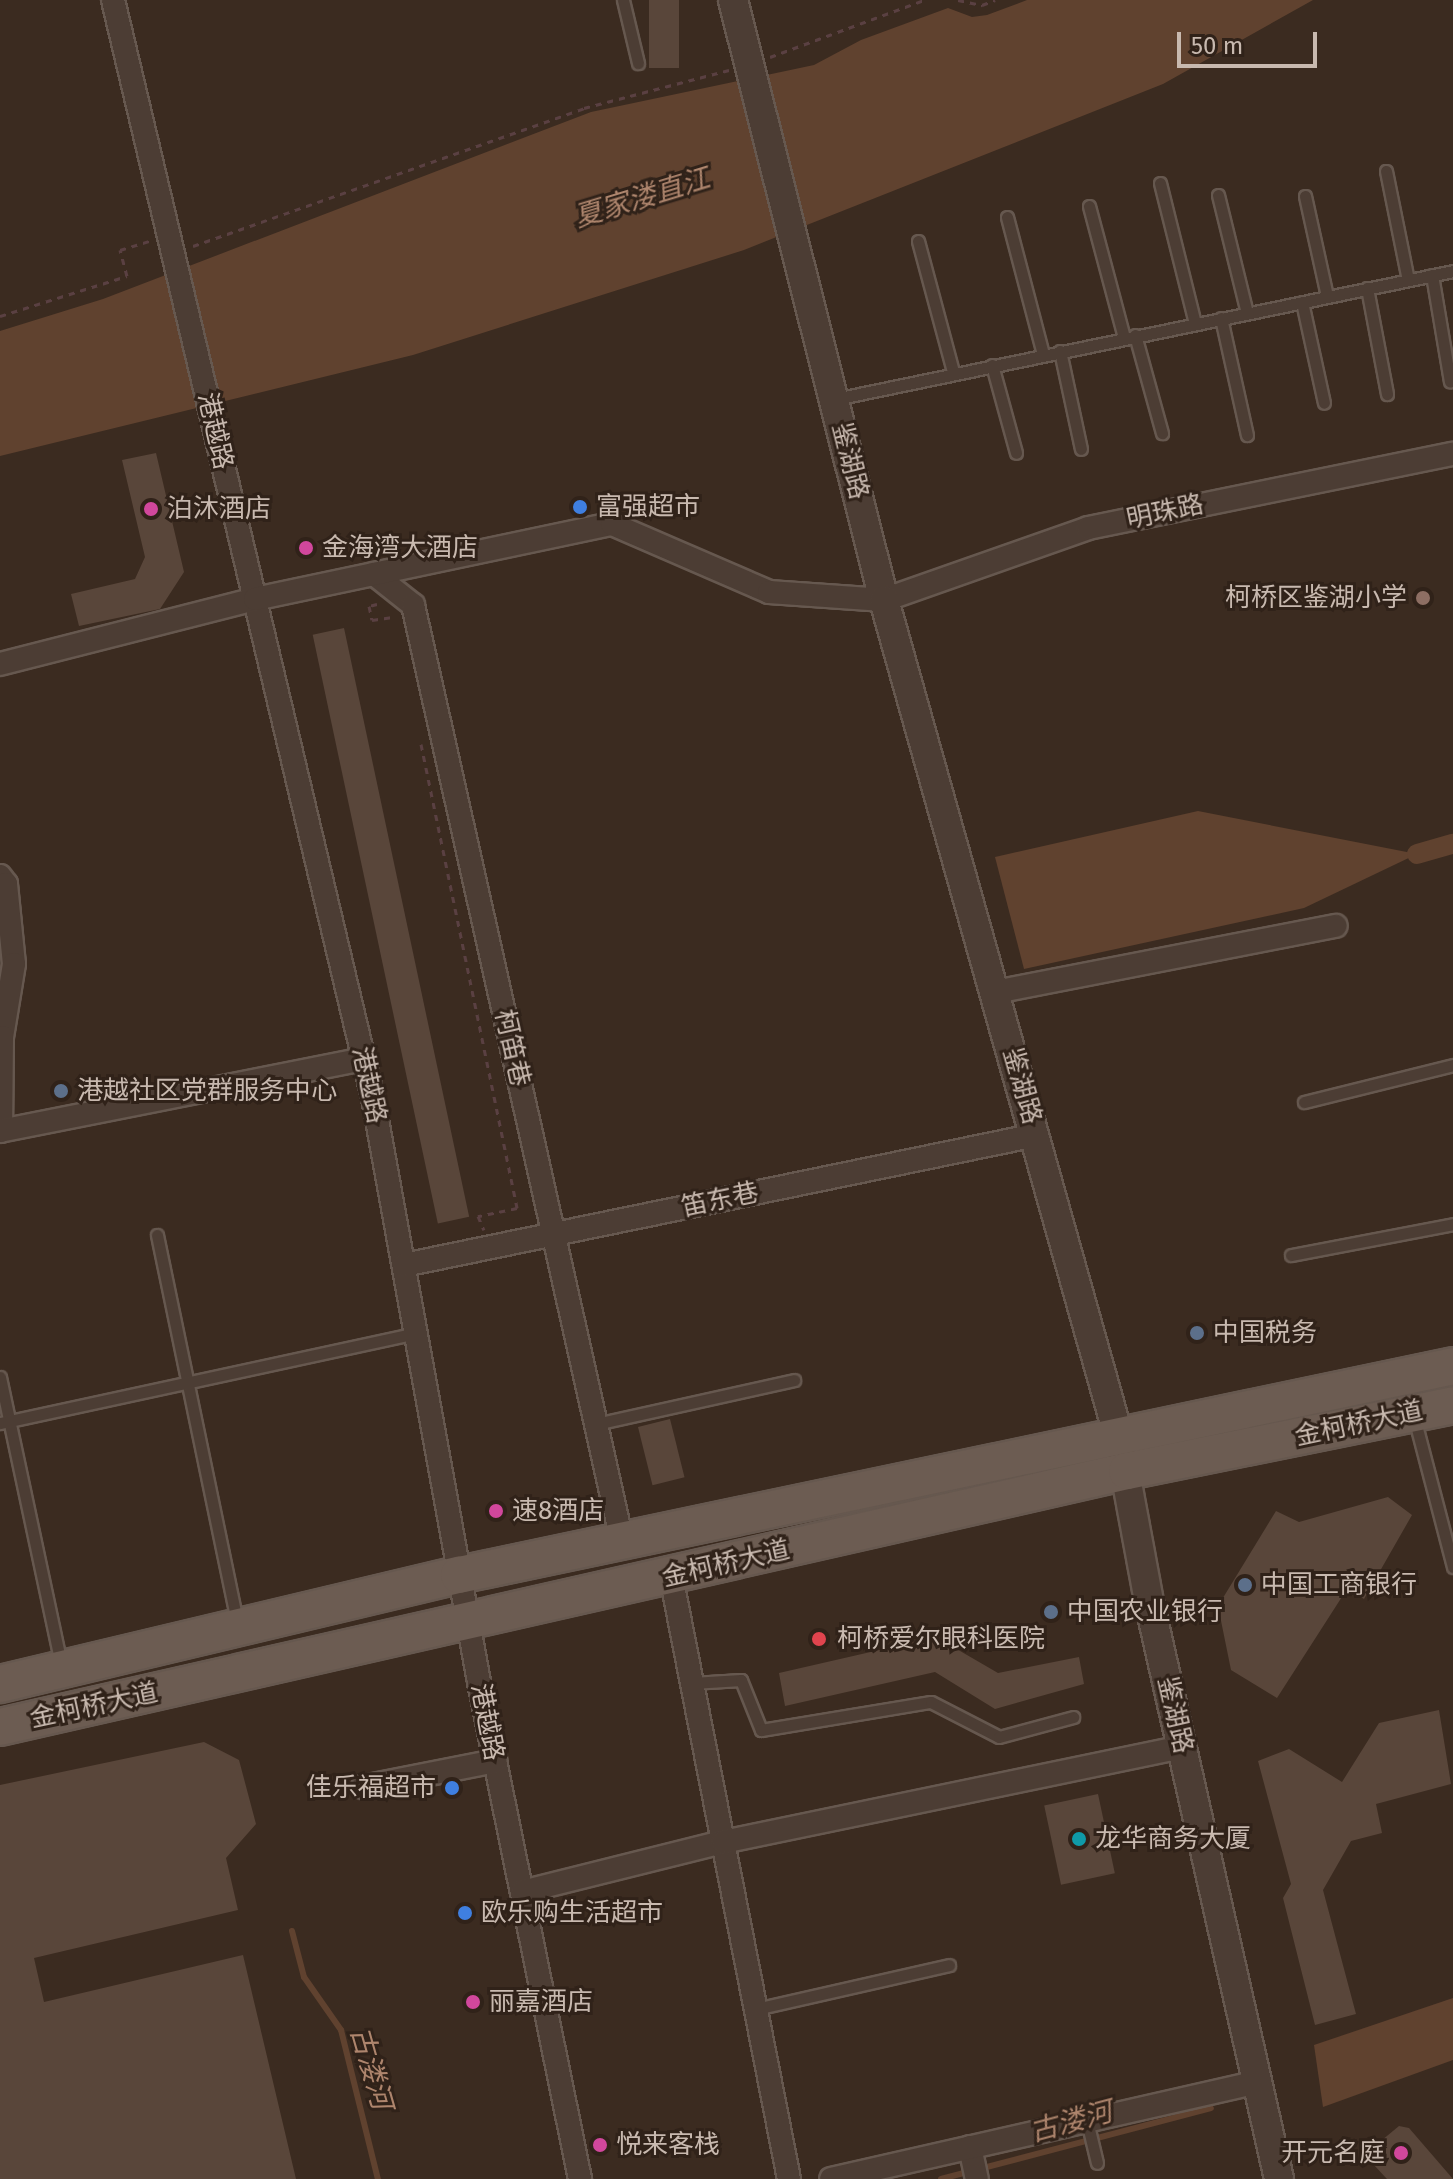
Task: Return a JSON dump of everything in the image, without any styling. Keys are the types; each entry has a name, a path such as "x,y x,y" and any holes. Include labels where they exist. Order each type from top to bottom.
{"main road":[{"name":"金柯桥大道","path":"0,1684 459,1575 1453,1366"},
{"name":"金柯桥大道","path":"0,1727 1127,1471 1453,1405"}],"street":[{"name":"港越路","path":"113,0 363,1059 404,1265 468,1623 580,2179"},
{"name":"鉴湖路","path":"733,0 884,600 1118,1434 1182,1747 1279,2179"},
{"name":"明珠路","path":"884,600 1088,528 1453,454"},
{"path":"0,664 255,599 612,524 769,592 884,600"},
{"name":"柯笛巷","path":"374,574 413,605 622,1541"},
{"path":"0,876 6,884 14,964 1,1037 1,1131 363,1059"},
{"path":"995,992 1336,926"},
{"name":"笛东巷","path":"404,1265 1036,1135"},
{"path":"671,1576 789,2179"},
{"path":"522,1892 723,1842 1182,1747"},
{"path":"363,1787 495,1761"},
{"path":"831,2179 974,2166 1088,2124 1258,2082"}],"lane":[{"path":"623,0 638,63"},
{"path":"1386,171 1408,280"},
{"path":"1160,183 1195,323"},
{"path":"1218,195 1247,313"},
{"path":"1305,196 1327,296"},
{"path":"1089,206 1162,433"},
{"path":"1007,217 1043,354"},
{"path":"918,241 953,372"},
{"path":"835,400 953,372 1453,271"},
{"path":"1432,275 1450,381"},
{"path":"1367,288 1387,394"},
{"path":"1302,302 1324,403"},
{"path":"1221,318 1247,435"},
{"path":"1060,351 1081,449"},
{"path":"992,365 1016,453"},
{"path":"1304,1102 1453,1065"},
{"path":"1291,1255 1453,1224"},
{"path":"157,1235 238,1628"},
{"path":"5,1422 416,1333"},
{"path":"0,1377 5,1422 62,1669"},
{"path":"596,1424 794,1380"},
{"path":"1413,1413 1453,1567"},
{"path":"692,1683 741,1680 761,1730 931,1702 999,1737 1073,1717"},
{"path":"756,2009 949,1965"},
{"path":"1088,2124 1097,2163"}],"path":[{"path":"0,316 127,276 120,250 148,241 174,260 584,108 749,70 924,0"},
{"path":"958,0 982,5 995,0"},
{"path":"372,620 395,617"},
{"path":"421,742 517,1208 478,1216"}],"water":[{"name":"夏家溇直江","path":"1027,0 1313,0 1163,84 744,250 413,355 0,456 0,331 103,299 591,112 814,65 861,40 948,8 972,17 987,15"},
{"path":"1198,811 1417,854 1304,908 1024,969 995,857"},
{"path":"1453,1998 1453,2060 1323,2107 1314,2045"}],"building":[{"path":"649,0 679,0 679,68 649,68"},
{"name":"泊沐酒店","path":"156,453 184,572 160,609 79,626 71,594 135,579 145,557 122,460"},
{"path":"344,628 469,1217 438,1223 313,635"},
{"path":"670,1419 685,1477 652,1485 638,1427"},
{"path":"1388,1497 1412,1515 1364,1599 1347,1589 1277,1698 1231,1670 1218,1606 1276,1511 1299,1522"},
{"path":"936,1637 998,1673 1079,1657 1084,1684 995,1709 935,1672 785,1706 779,1673"},
{"path":"1439,1710 1451,1784 1376,1804 1382,1833 1351,1841 1323,1890 1356,2014 1315,2025 1283,1898 1291,1884 1258,1761 1289,1749 1342,1782 1379,1723"},
{"path":"204,1742 239,1760 256,1824 226,1858 238,1910 34,1958 44,2002 243,1955 296,2179 0,2179 0,1785"},
{"name":"龙华商务大厦","path":"1098,1794 1115,1873 1061,1885 1044,1805"},
{"name":"开元名庭","path":"1399,2126 1409,2128 1453,2179 1387,2179 1373,2164 1370,2150"}],"waterway":[{"path":"1417,854 1453,844"},
{"name":"古溇河","path":"292,1931 304,1977 341,2030 378,2179"},
{"name":"古溇河","path":"941,2179 1211,2108"}],"place":[{"name":"富强超市","path":"580,507"},
{"name":"泊沐酒店","path":"151,509"},
{"name":"金海湾大酒店","path":"306,548"},
{"name":"柯桥区鉴湖小学","path":"1423,598"},
{"name":"港越社区党群服务中心","path":"61,1091"},
{"name":"中国税务","path":"1197,1333"},
{"name":"速8酒店","path":"496,1511"},
{"name":"中国工商银行","path":"1245,1585"},
{"name":"中国农业银行","path":"1051,1612"},
{"name":"柯桥爱尔眼科医院","path":"819,1639"},
{"name":"佳乐福超市","path":"452,1788"},
{"name":"龙华商务大厦","path":"1079,1839"},
{"name":"欧乐购生活超市","path":"465,1913"},
{"name":"丽嘉酒店","path":"473,2002"},
{"name":"悦来客栈","path":"600,2145"},
{"name":"开元名庭","path":"1401,2153"}]}
